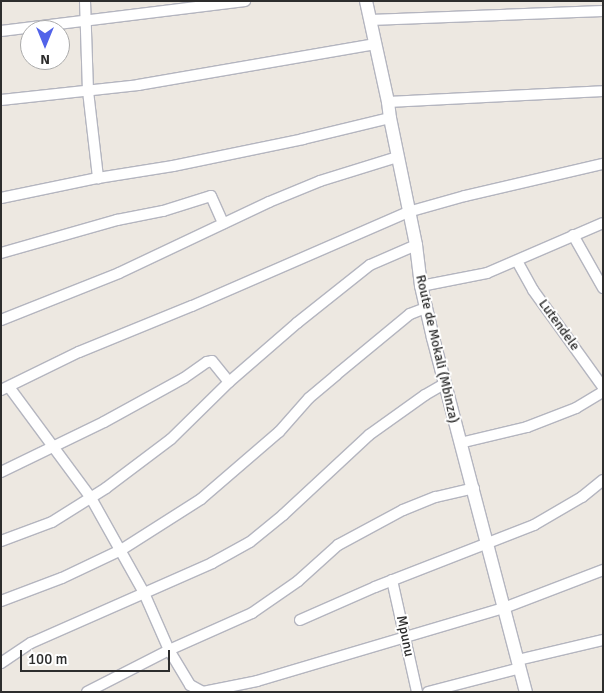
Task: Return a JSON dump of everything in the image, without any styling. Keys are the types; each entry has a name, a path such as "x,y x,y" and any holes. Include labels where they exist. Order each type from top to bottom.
{"street":[{"path":"85,1 88,91 98,178"},
{"path":"1,31 245,1"},
{"name":"Route de Mokali (Mbinza)","path":"366,1 416,245 426,308 444,384 474,488 526,692"},
{"path":"370,20 603,11"},
{"path":"1,100 88,91 244,68 375,44"},
{"path":"388,102 603,91"},
{"path":"1,198 98,178 182,164 390,118"},
{"path":"1,320 119,273 223,223 320,181 397,156"},
{"path":"603,164 465,196 408,212 201,303 79,352 5,389 91,498 144,593 168,650 190,685 203,692 240,689 406,636 504,608 603,570"},
{"path":"1,253 117,220 178,207 211,196 223,223"},
{"path":"421,286 487,273 603,223"},
{"path":"572,235 603,288"},
{"path":"1,541 52,522 91,498 171,440 229,382 296,323 370,265 416,245"},
{"name":"Lutendele","path":"517,261 533,290 603,386"},
{"path":"1,601 62,578 121,550 220,484 279,432 310,398 336,375 410,314 426,308"},
{"path":"1,472 104,422 184,378 207,362 212,361 229,382"},
{"path":"1,663 31,643 212,563 250,542 283,515 369,436 425,395 444,384"},
{"path":"460,443 534,424 576,408 603,392"},
{"path":"300,620 392,580 534,525 582,496 603,480"},
{"path":"87,692 168,650 252,614 298,581 338,546 403,510 436,497 474,488"},
{"name":"Mpunu","path":"392,580 417,692"},
{"path":"428,692 603,640"}]}
